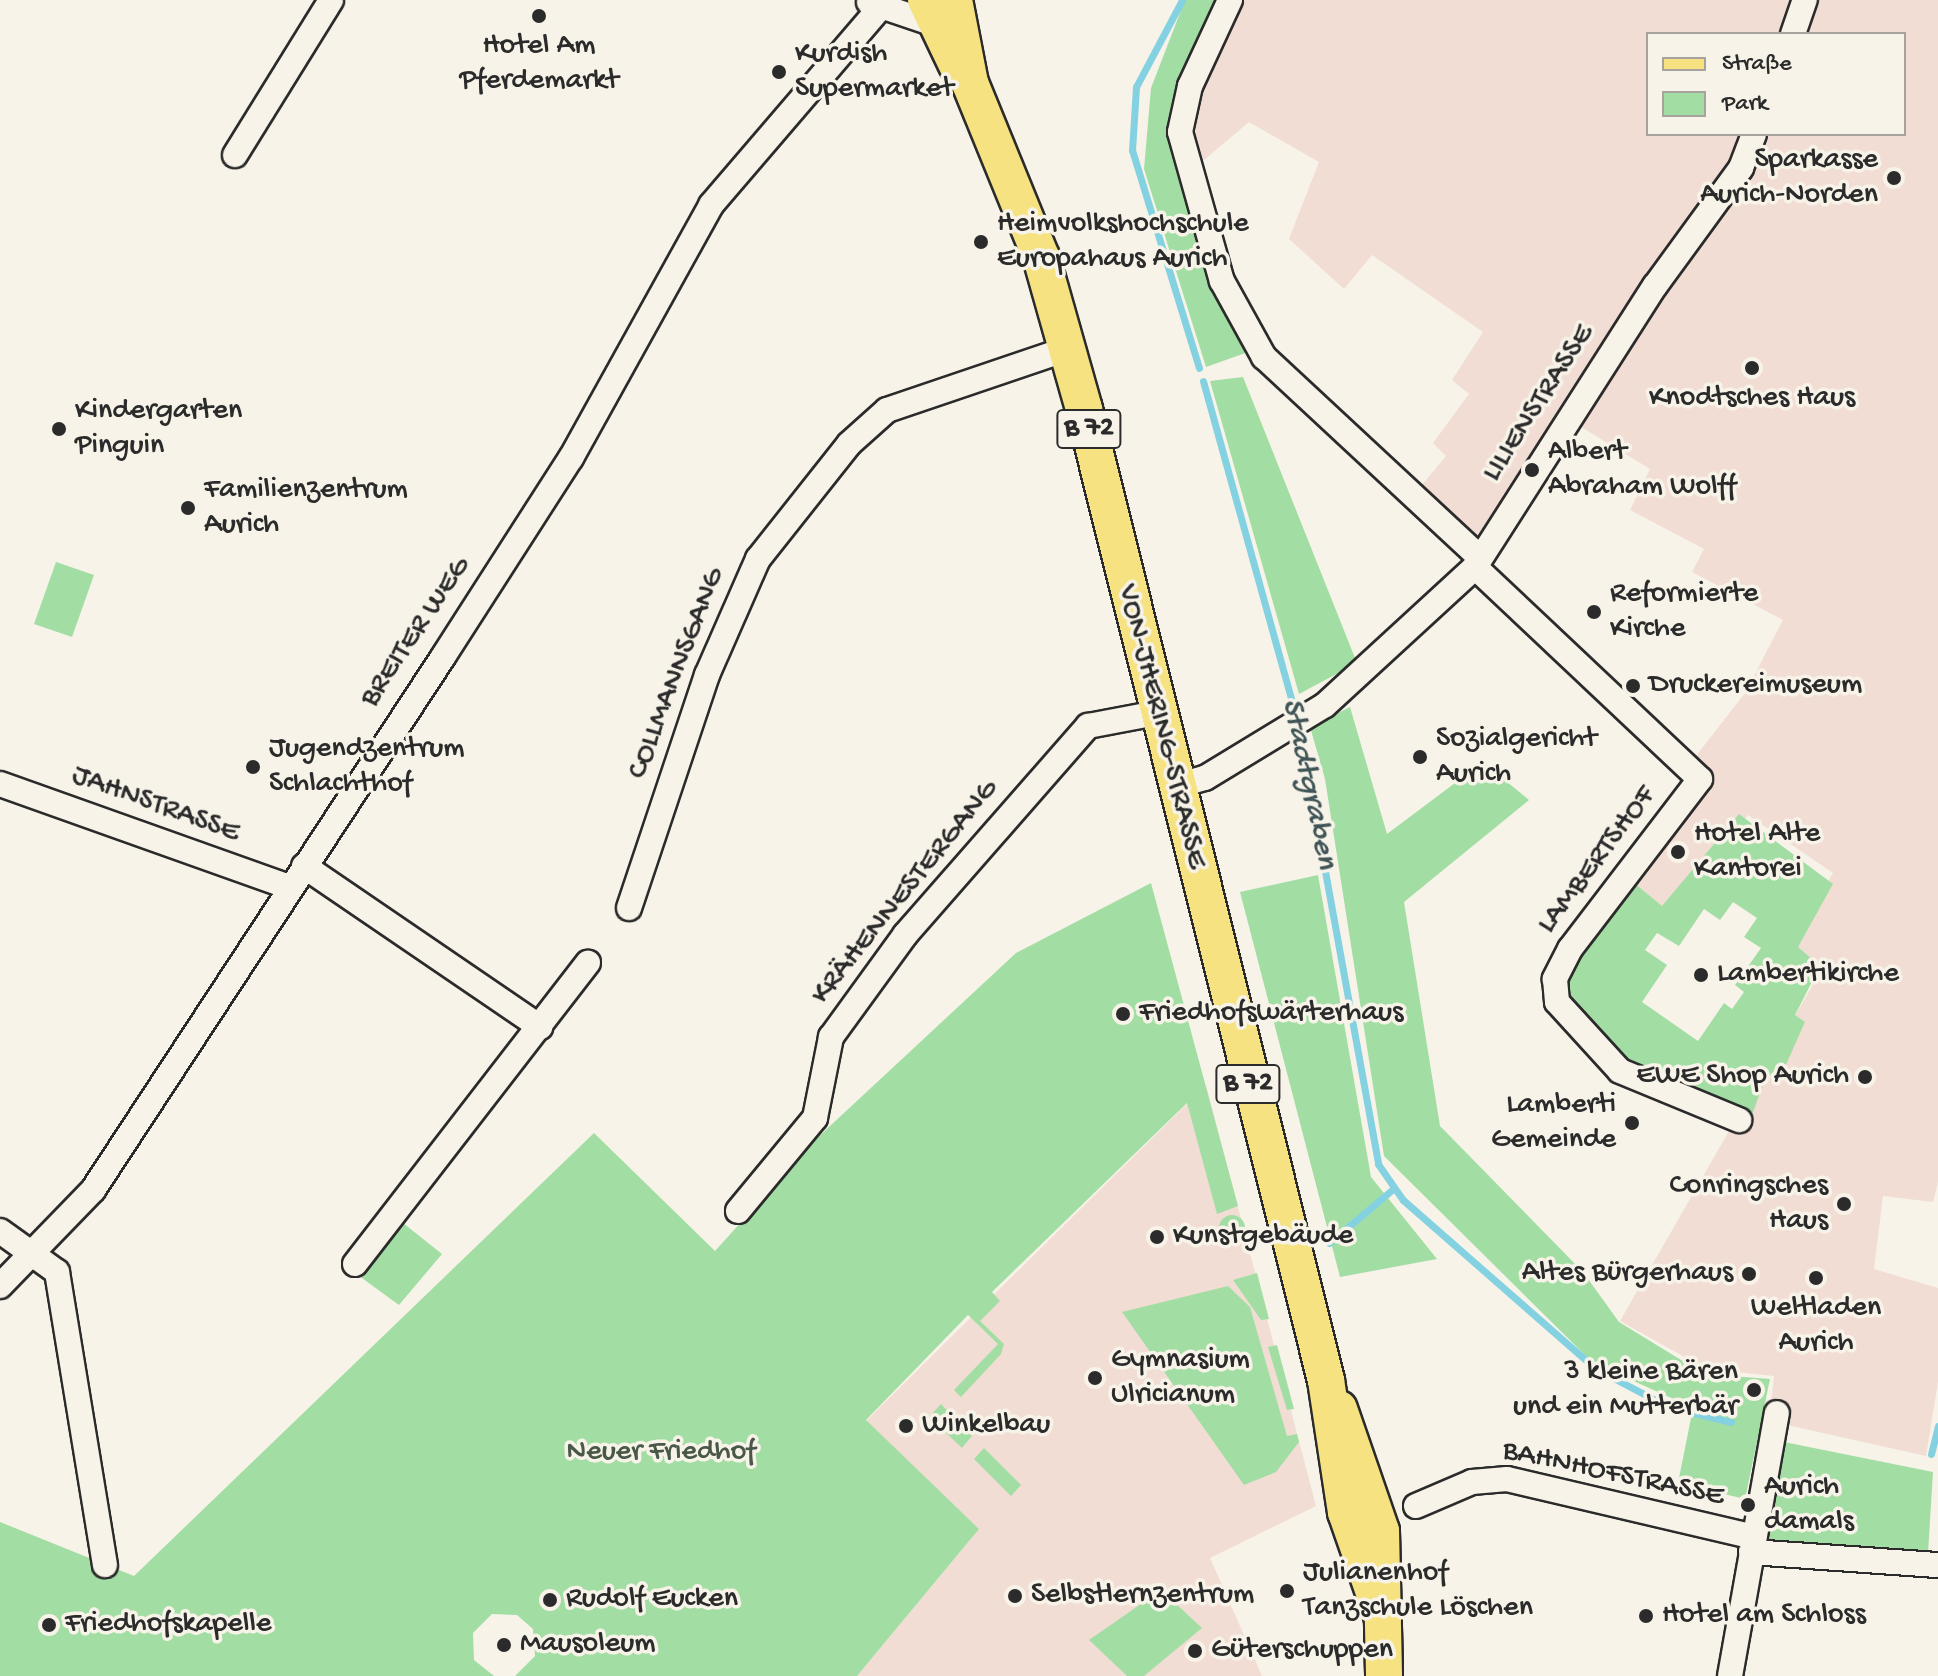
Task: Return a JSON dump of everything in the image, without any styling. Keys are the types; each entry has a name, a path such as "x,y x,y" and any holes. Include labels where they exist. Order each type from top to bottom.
{"main road":[{"name":"VON-JHERING-STRASSE","path":"937,8 1014,182 1067,349 1173,787 1326,1380 1363,1462 1379,1521 1384,1676"}],"street":[{"path":"235,155 331,0"},
{"path":"1230,0 1190,86 1180,132 1222,281 1264,357 1477,562"},
{"path":"1794,32 1805,0"},
{"name":"BREITER WEG","path":"0,1286 34,1256 93,1190 571,458 711,205 878,3 937,8"},
{"name":"LILIENSTRASSE","path":"1173,787 1205,778 1325,705 1477,562 1655,286 1741,168 1753,136"},
{"name":"COLLMANNSGANG","path":"629,908 701,690 758,559 849,444 887,410 1067,349"},
{"name":"LAMBERTSHOF","path":"1477,562 1700,779 1570,949 1555,992 1562,1011 1620,1071 1739,1120"},
{"name":"KRÄHENNESTERGANG","path":"738,1211 815,1118 831,1037 905,935 1088,726 1157,713"},
{"name":"JAHNSTRASSE","path":"0,784 289,887"},
{"path":"304,866 540,1027"},
{"path":"355,1264 588,962"},
{"path":"0,1231 57,1272 105,1565"},
{"path":"1730,1676 1777,1413"},
{"name":"BAHNHOFSTRASSE","path":"1416,1506 1472,1482 1507,1479 1752,1545 1938,1565"}],"shaded area":[{"path":"1238,0 1938,0 1938,1182 1933,1202 1883,1196 1874,1269 1938,1288 1938,1382 1926,1456 1769,1421 1774,1376 1706,1369 1620,1321 1823,967 1789,946 1833,873 1748,815 1661,919 1622,883 1706,775 1692,761 1745,693 1783,620 1692,572 1704,549 1630,510 1650,469 1578,425 1475,549 1416,492 1446,456 1433,443 1469,394 1452,380 1483,332 1372,255 1344,289 1289,239 1319,162 1249,122 1197,166 1188,126 1195,90"},
{"name":"Gymnasium Ulricianum","path":"1206,1085 1316,1506 1210,1558 1262,1676 857,1676 974,1535 866,1421"}],"green space":[{"path":"1185,0 1223,0 1177,94 1251,351 1206,367 1144,169 1151,88"},
{"path":"1243,377 1357,663 1299,694 1210,381"},
{"path":"56,562 94,575 72,637 34,624"},
{"path":"1350,707 1387,834 1483,762 1529,800 1404,902 1440,1126 1583,1272 1619,1322 1704,1374 1770,1379 1745,1499 1678,1483 1693,1408 1592,1362 1384,1156 1325,779 1310,727"},
{"path":"1739,814 1833,884 1798,947 1820,966 1795,1015 1805,1022 1780,1078 1767,1074 1749,1123 1636,1080 1573,1024 1560,967 1628,878 1662,906","holes":["1733,902 1757,918 1744,937 1761,948 1735,985 1744,992 1732,1009 1724,1003 1698,1041 1642,1002 1667,965 1645,950 1657,933 1679,946 1704,909 1720,920"]},
{"path":"1318,875 1371,1177 1437,1259 1340,1277 1240,892"},
{"name":"Neuer Friedhof","path":"1151,883 1238,1206 1217,1214 1187,1103 992,1292 1000,1301 980,1321 1004,1344 1001,1354 961,1397 954,1390 998,1344 968,1315 866,1420 979,1529 857,1676 515,1676 535,1656 533,1629 517,1615 492,1614 473,1633 474,1660 494,1676 0,1676 0,1522 134,1576 594,1133 715,1251 816,1139 1016,953"},
{"path":"1232,1215 1241,1219 1245,1228 1241,1237 1232,1241 1223,1237 1219,1228 1223,1219"},
{"path":"398,1219 442,1254 399,1305 355,1273"},
{"path":"1257,1273 1269,1319 1261,1320 1233,1280"},
{"path":"1228,1286 1250,1307 1287,1436 1297,1434 1299,1442 1276,1472 1244,1485 1122,1312"},
{"path":"1277,1345 1294,1409 1287,1410 1268,1347"},
{"path":"941,1404 972,1436 962,1448 929,1417"},
{"path":"1784,1442 1933,1472 1928,1553 1764,1546"},
{"path":"984,1448 1021,1485 1011,1496 974,1459"},
{"path":"1161,1590 1202,1628 1144,1676 1127,1676 1089,1640"}],"waterway":[{"name":"Stadtgraben","path":"1182,0 1136,87 1132,150 1199,368"},
{"name":"Stadtgraben","path":"1203,381 1296,716"},
{"name":"Stadtgraben","path":"1299,728 1378,1164 1403,1200 1596,1369 1669,1407 1731,1422"},
{"name":"Stadtgraben","path":"1329,1243 1394,1188"},
{"name":"Stadtgraben","path":"1931,1454 1938,1426"}],"place":[{"name":"Hotel Am Pferdemarkt","path":"539,16"},
{"name":"Kurdish Supermarket","path":"779,72"},
{"name":"Sparkasse Aurich-Norden","path":"1894,178"},
{"name":"Heimvolkshochschule Europahaus Aurich","path":"981,242"},
{"name":"Knodtsches Haus","path":"1752,368"},
{"name":"Kindergarten Pinguin","path":"59,429"},
{"name":"Albert Abraham Wolff","path":"1532,470"},
{"name":"Familienzentrum Aurich","path":"188,508"},
{"name":"Reformierte Kirche","path":"1594,612"},
{"name":"Druckereimuseum","path":"1633,686"},
{"name":"Sozialgericht Aurich","path":"1420,757"},
{"name":"Jugendzentrum Schlachthof","path":"253,767"},
{"name":"Hotel Alte Kantorei","path":"1678,852"},
{"name":"Lambertikirche","path":"1701,975"},
{"name":"Friedhofswärterhaus","path":"1123,1014"},
{"name":"EWE Shop Aurich","path":"1865,1077"},
{"name":"Lamberti Gemeinde","path":"1632,1123"},
{"name":"Conringsches Haus","path":"1844,1204"},
{"name":"Kunstgebäude","path":"1157,1237"},
{"name":"Altes Bürgerhaus","path":"1749,1274"},
{"name":"Weltladen Aurich","path":"1816,1278"},
{"name":"Gymnasium Ulricianum","path":"1095,1378"},
{"name":"3 kleine Bären und ein Mutterbär","path":"1754,1390"},
{"name":"Winkelbau","path":"906,1426"},
{"name":"Aurich damals","path":"1748,1505"},
{"name":"Julianenhof Tanzschule Löschen","path":"1287,1591"},
{"name":"Selbstlernzentrum","path":"1015,1596"},
{"name":"Rudolf Eucken","path":"550,1600"},
{"name":"Hotel am Schloss","path":"1646,1616"},
{"name":"Friedhofskapelle","path":"49,1625"},
{"name":"Mausoleum","path":"504,1645"},
{"name":"Güterschuppen","path":"1195,1651"}]}
